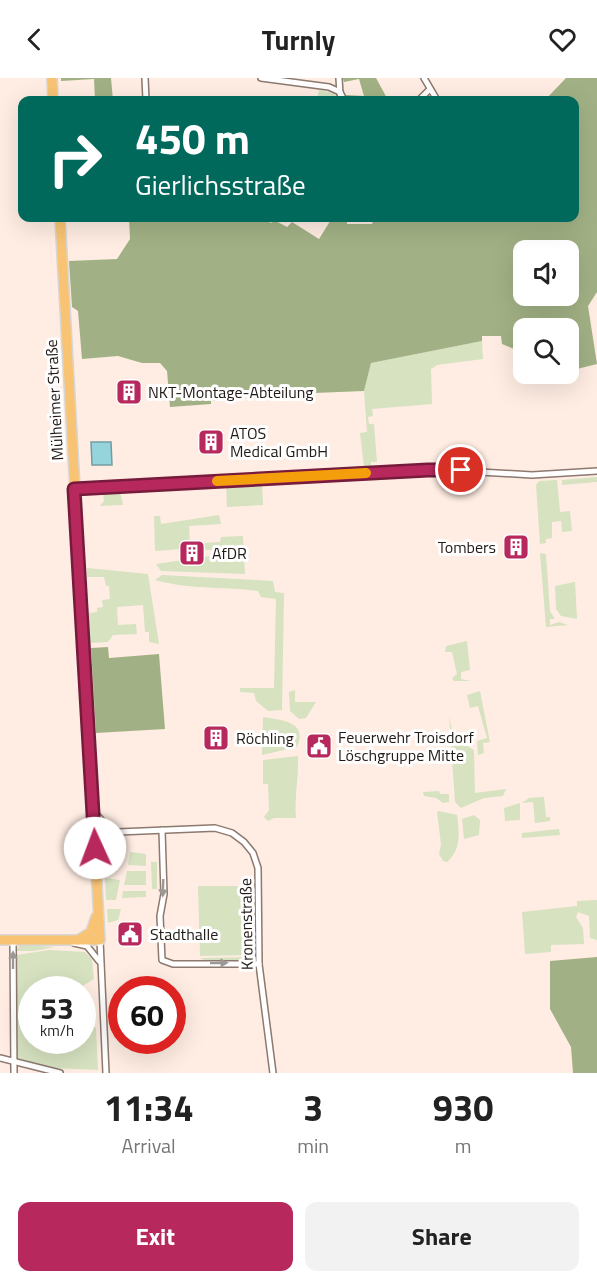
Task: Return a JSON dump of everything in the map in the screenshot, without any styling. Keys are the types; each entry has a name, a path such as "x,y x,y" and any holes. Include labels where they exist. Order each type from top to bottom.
{"main road":[{"path":"52,78 53,96"},
{"name":"Mülheimer Straße","path":"60,222 100,940"},
{"path":"73,940 91,932 98,909"},
{"path":"0,940 100,940"}],"street":[{"path":"145,78 146,96"},
{"path":"261,78 329,87 340,92"},
{"path":"339,78 342,96"},
{"path":"424,78 434,96"},
{"path":"423,96 430,89"},
{"path":"74,489 428,470 532,475 597,471"},
{"path":"93,809 97,819 112,832"},
{"name":"Kronenstraße","path":"94,833 220,829 238,837 249,848 258,868 259,964 273,1073"},
{"path":"162,830 164,894 160,906 162,960 169,963 259,964"},
{"path":"13,940 12,1062 14,1073"},
{"path":"73,940 93,951 101,965"},
{"path":"100,940 106,1073"},
{"path":"0,1058 60,1073"}],"green space":[{"path":"61,78 111,78 113,96 95,96 94,79 61,81"},
{"path":"343,78 376,78 386,96 364,96 359,79 344,82"},
{"path":"566,78 597,78 597,292 588,306 597,364 579,368 579,318 513,318 513,349 502,344 501,336 482,336 482,341 371,363 364,391 264,395 211,401 211,404 170,407 167,371 160,363 142,363 118,356 82,359 78,311 72,307 69,261 117,259 130,239 129,222 278,222 287,227 292,222 319,239 330,222 347,222 347,224 579,222 579,96 549,96"},
{"path":"319,90 333,93 336,96 318,96"},
{"path":"482,341 483,359 437,365 431,369 432,404 372,409 373,416 368,417 369,424 374,424 377,462 371,462 371,467 364,467 360,433 367,432 364,391 371,363"},
{"path":"597,477 597,482 562,485 562,480"},
{"path":"557,480 560,512 570,511 572,531 562,532 561,521 552,522 552,538 540,544 536,485 539,481"},
{"path":"262,484 263,505 227,507 226,486"},
{"path":"120,491 123,505 100,506 104,501 103,493"},
{"path":"219,515 221,524 189,526 190,544 220,542 221,537 243,536 245,574 161,571 156,564 217,555 217,550 206,550 205,547 155,551 154,516 160,516 161,524"},
{"path":"540,553 546,554 550,611 555,619 550,619 550,625 559,622 568,625 546,627"},
{"path":"87,568 148,574 159,644 149,642 149,632 145,632 143,605 117,607 118,625 136,624 137,634 113,635 108,642 90,643 89,613 97,612 97,608 103,607 102,600 110,599 109,586 106,586 104,577 87,577"},
{"path":"162,575 273,581 275,592 284,593 282,710 268,711 256,701 254,693 240,692 240,688 274,688 276,599 261,597 258,591 194,587 155,580"},
{"path":"575,582 577,619 561,616 556,609 555,586"},
{"path":"467,641 470,670 461,672 461,679 471,681 454,681 452,678 457,674 452,652 445,652 446,646"},
{"path":"108,647 109,658 159,654 165,729 96,733 91,648"},
{"path":"295,690 295,702 316,702 306,718 299,719 290,711 289,692"},
{"path":"480,691 490,742 483,743 484,753 478,755 477,741 487,738 478,706 470,708 467,695"},
{"path":"449,716 455,745 464,744 474,750 475,793 506,789 503,796 484,798 461,808 455,802"},
{"path":"263,717 291,723 296,727 300,738 297,747 262,755"},
{"path":"298,756 296,818 274,818 268,821 264,817 269,810 268,784 263,784 263,760"},
{"path":"439,791 440,794 449,794 449,802 443,803 436,798 424,796 423,792"},
{"path":"544,797 546,817 550,817 550,821 535,823 533,802 522,803 529,798"},
{"path":"520,803 520,820 505,821 504,808"},
{"path":"437,812 457,815 459,833 457,846 447,862 443,861 439,854 441,844"},
{"path":"474,815 480,820 479,835 464,839 462,819"},
{"path":"559,829 560,835 522,838 522,833"},
{"path":"121,841 115,869 105,868 105,844"},
{"path":"130,852 146,854 146,866 128,865"},
{"path":"151,862 157,862 157,889 152,889"},
{"path":"127,871 146,871 146,885 124,885"},
{"path":"105,878 120,880 116,900 106,900"},
{"path":"198,886 250,886 252,955 200,956"},
{"path":"123,891 146,891 146,897 122,898"},
{"path":"597,900 597,940 590,938 589,916 578,912 576,917 583,928 584,944 551,945 551,952 525,954 522,912 577,906 577,901"},
{"path":"107,909 121,909 118,920 108,923"},
{"path":"20,945 55,947 34,951 16,951"},
{"path":"49,950 85,952 92,959 94,976 18,976 18,1054 96,1054 96,1028 98,1070 52,1068 16,1058 17,955"},
{"path":"252,957 252,960 225,962 200,958"},
{"path":"597,957 597,1073 573,1073 571,1047 550,1009 550,961"}],"water":[{"path":"91,442 111,442 112,465 92,465"}],"slow traffic":[{"path":"217,481 366,473"}],"place":[{"name":"NKT-Montage-Abteilung","path":"129,392"},
{"name":"ATOS Medical GmbH","path":"211,442"},
{"name":"Tombers","path":"516,547"},
{"name":"AfDR","path":"192,553"},
{"name":"Röchling","path":"216,738"},
{"name":"Feuerwehr Troisdorf Löschgruppe Mitte","path":"319,746"},
{"name":"Stadthalle","path":"130,934"}],"route":[{"path":"95,848 74,489 333,474 461,470"}]}
